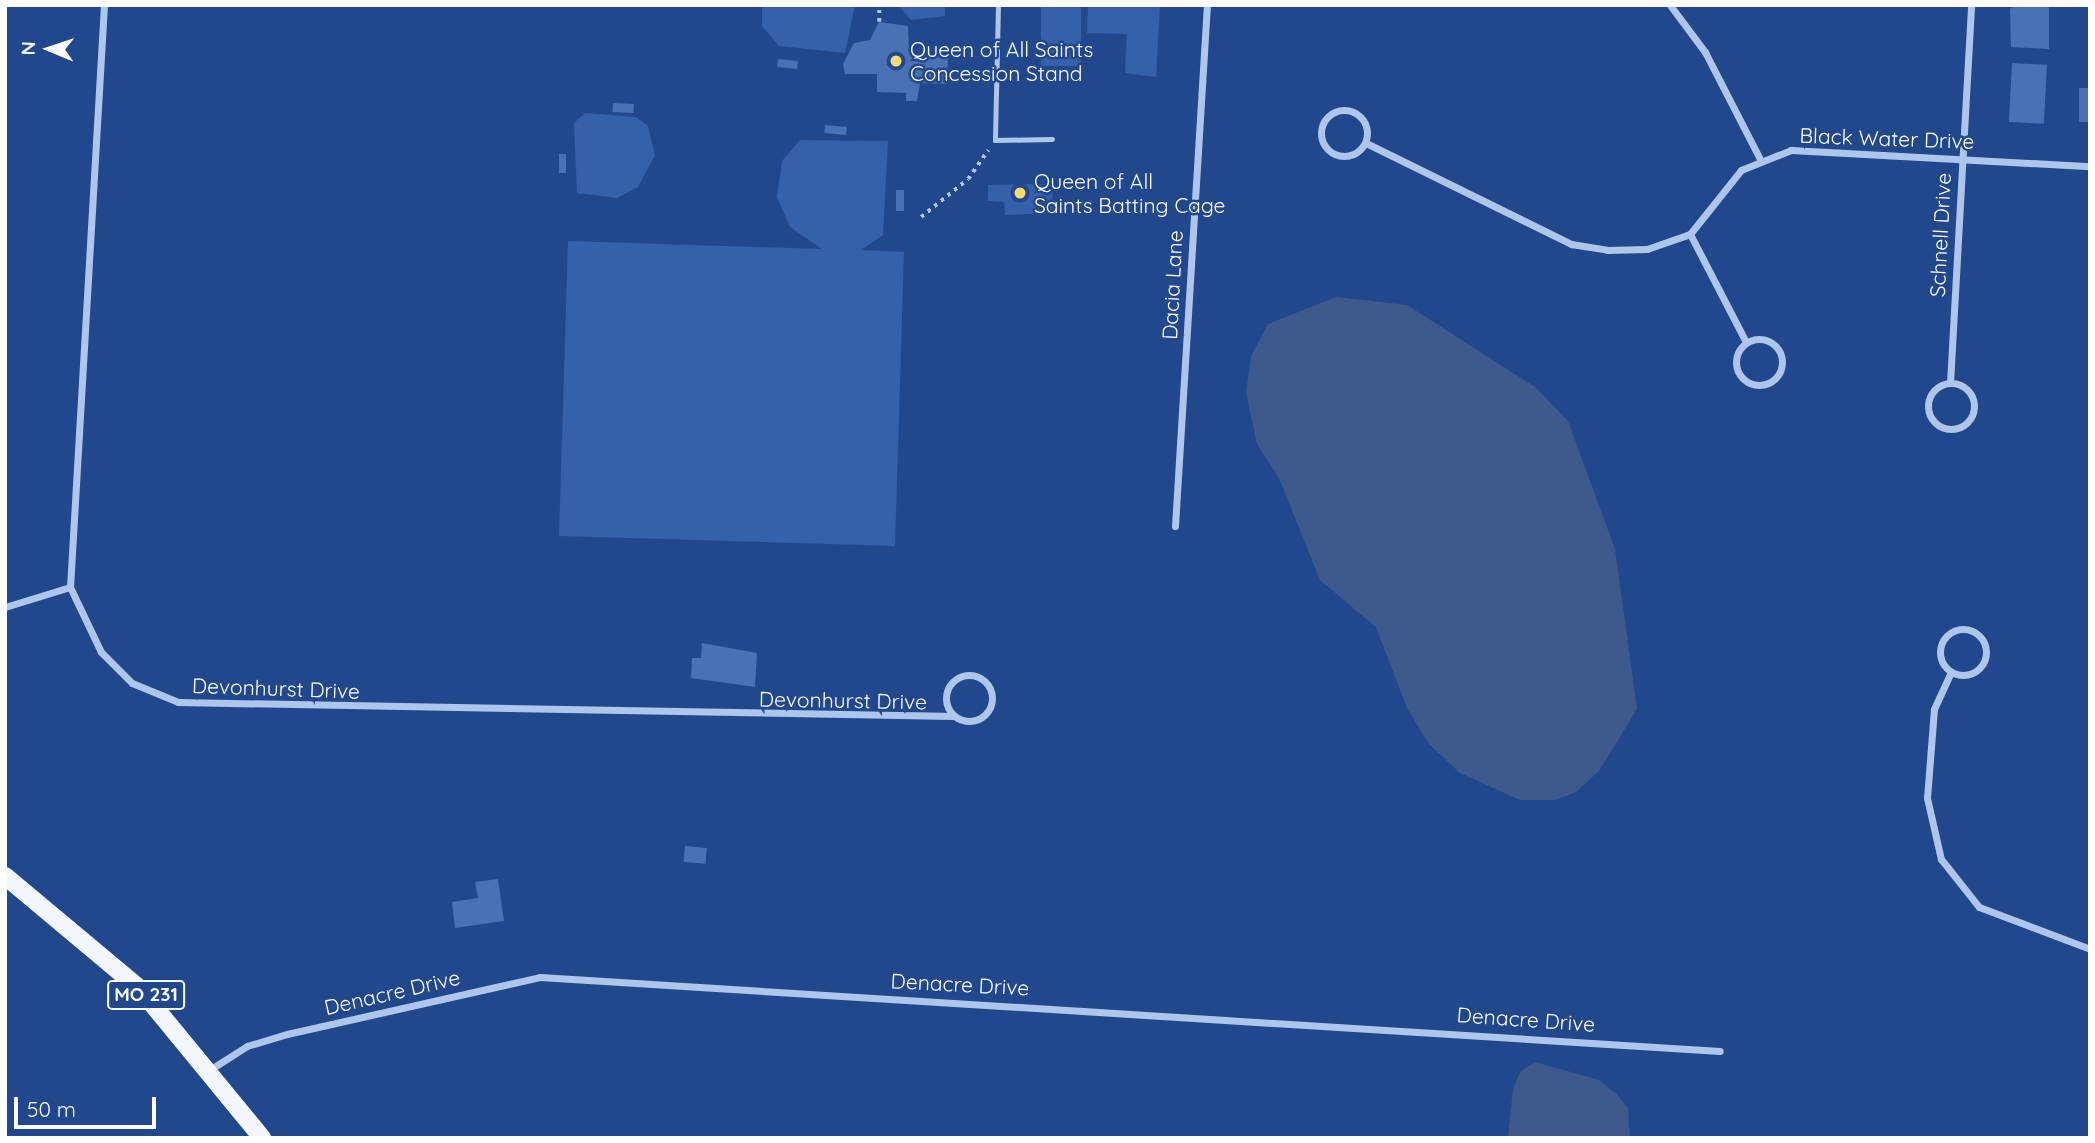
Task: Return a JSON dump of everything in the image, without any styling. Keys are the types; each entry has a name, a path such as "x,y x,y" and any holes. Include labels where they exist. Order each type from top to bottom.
{"main road":[{"name":"MO 231","path":"5,876 139,988 211,1069 262,1138"}],"street":[{"path":"5,607 69,587 104,5"},
{"name":"Dacia Lane","path":"1175,526 1207,5"},
{"path":"1670,5 1705,51 1760,159"},
{"name":"Schnell Drive","path":"1950,383 1971,5"},
{"path":"1336,111 1357,114 1367,126 1366,143 1357,154 1337,156 1322,142 1324,122 1336,111"},
{"path":"1366,143 1571,244 1647,249 1690,234 1746,342"},
{"name":"Black Water Drive","path":"1690,234 1741,170 1760,159 1791,150 2090,166"},
{"path":"1761,338 1779,349 1782,365 1771,382 1758,385 1740,376 1736,356 1746,342 1761,338"},
{"path":"1950,383 1967,390 1974,405 1968,422 1949,430 1937,425 1927,408 1933,390 1950,383"},
{"name":"Devonhurst Drive","path":"69,587 112,665 132,683 178,702 954,716 970,722 987,712 992,695 984,680 963,675 947,688 954,716"},
{"path":"1955,630 1976,632 1986,645 1985,662 1969,674 1951,671 1942,660 1943,640 1955,630"},
{"path":"1951,671 1934,709 1927,798 1941,859 1979,907 2090,948"},
{"name":"Denacre Drive","path":"211,1069 247,1046 287,1034 540,977 1720,1051"}],"lane":[{"path":"998,5 995,140 1052,139"}],"path":[{"path":"879,5 879,22"},
{"path":"921,217 968,179 989,149"}],"shaded area":[{"path":"762,5 855,5 845,53 779,46 762,26"},
{"path":"898,5 945,5 945,16 911,20"},
{"path":"1041,5 1081,5 1081,66 1041,66"},
{"path":"1088,5 1160,5 1156,77 1125,73 1127,34 1087,33"},
{"path":"585,113 636,117 648,126 655,155 638,187 617,198 577,193 574,123"},
{"path":"800,140 888,141 883,235 861,250 904,252 895,546 559,536 568,241 822,249 790,227 777,197 782,161"},
{"name":"Queen of All Saints Batting Cage","path":"1053,184 1052,213 1005,215 1004,202 988,201 988,185"},
{"path":"1336,297 1407,305 1535,387 1568,421 1615,549 1637,709 1599,771 1576,792 1555,800 1520,800 1460,773 1429,744 1407,708 1376,627 1320,580 1279,478 1257,444 1246,393 1251,356 1268,324"},
{"path":"1535,1062 1599,1080 1617,1094 1628,1109 1630,1138 1508,1138 1513,1089 1520,1072"}],"building":[{"path":"2015,5 2049,5 2049,49 2011,47 2010,9"},
{"name":"Queen of All Saints Concession Stand","path":"879,22 908,26 909,53 948,57 947,84 920,83 917,101 906,101 906,93 877,92 877,74 845,74 843,64 854,43 870,40"},
{"path":"778,59 798,61 797,69 777,67"},
{"path":"2012,63 2047,65 2044,124 2009,122"},
{"path":"2079,88 2090,88 2090,122 2079,122"},
{"path":"613,103 634,104 634,113 613,112"},
{"path":"825,125 847,127 846,135 824,133"},
{"path":"559,154 566,154 566,173 559,173"},
{"path":"896,190 904,190 904,211 896,211"},
{"path":"702,643 757,653 755,687 691,678 692,658 701,658"},
{"path":"685,846 707,848 706,864 684,862"},
{"path":"498,879 504,921 455,928 452,902 478,898 475,882"}],"place":[{"name":"Queen of All Saints Concession Stand","path":"896,61"},
{"name":"Queen of All Saints Batting Cage","path":"1020,193"}]}
